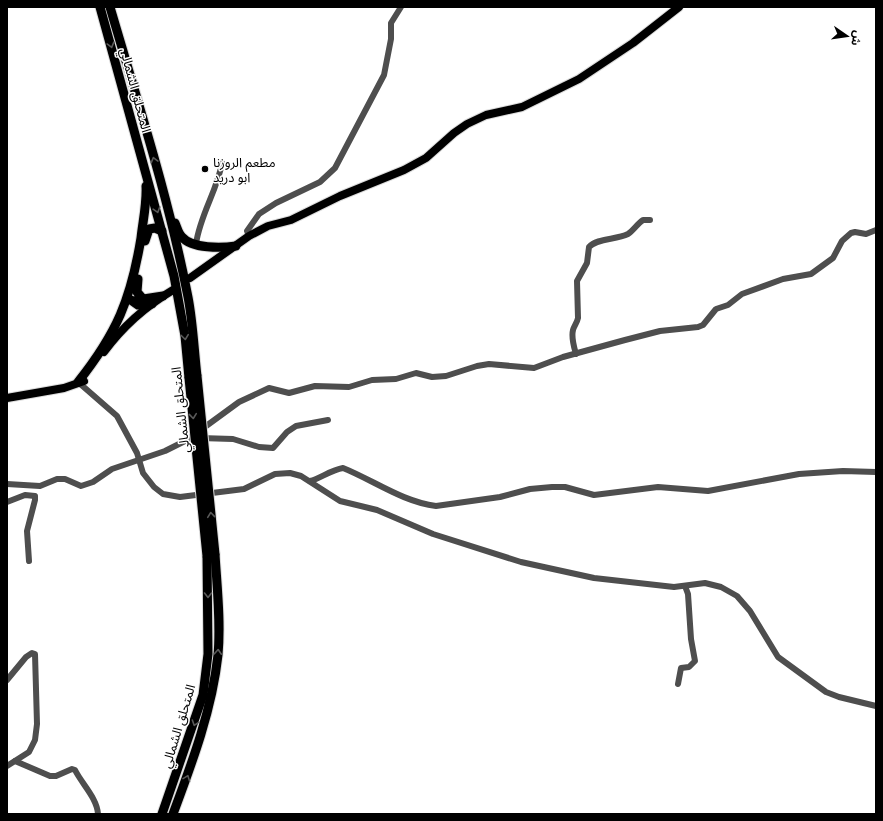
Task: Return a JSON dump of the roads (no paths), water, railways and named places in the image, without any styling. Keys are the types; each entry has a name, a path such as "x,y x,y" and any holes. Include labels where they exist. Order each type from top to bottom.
{"highway":[{"name":"المتحلق الشمالي","path":"100,7 180,301 194,377"},
{"name":"المتحلق الشمالي","path":"110,7 161,188 182,269 188,299 194,377 218,614 218,655 210,704 195,756 173,814"},
{"path":"120,331 129,302 138,257 145,209 145,174"},
{"path":"161,188 182,237 193,243 220,252 236,246"},
{"path":"78,382 117,325 129,302 136,286 147,232 149,229 155,228 162,231"},
{"path":"182,269 184,249 193,243"},
{"path":"136,286 138,295 143,299"},
{"path":"129,302 164,296"},
{"path":"129,302 143,306 152,304"},
{"name":"المتحلق الشمالي","path":"162,814 203,695 208,654 211,555"}],"main road":[{"path":"236,246 249,236 268,226 291,220 340,196 404,170 426,158 454,133 467,124 486,115 522,107 579,79 615,56 679,7"},
{"path":"190,278 220,252"},
{"path":"7,398 64,388 84,381 120,331 137,314 173,290"}],"street":[{"path":"249,236 247,231 258,214 320,182 335,168 384,75 391,39 391,23 401,7"},
{"path":"193,243 219,180 222,163"},
{"path":"576,354 572,336 573,329 578,318 576,281 587,264 588,247 594,242 612,240 628,233 643,220 650,220"},
{"path":"7,484 40,486 57,479 65,479 81,486 93,482 112,469 165,451 190,438 239,402 269,388 289,393 316,386 349,387 372,380 396,379 416,372 432,376 446,376 477,366 489,364 528,368 660,331 703,325 716,309 728,305 742,294 783,279 811,274 834,258 842,241 851,233 855,232 866,234 876,230"},
{"path":"78,382 117,416 139,460 143,473 154,487 163,494 174,497 244,489 269,477 282,473 296,474 310,481 340,501 376,510 433,534 521,562 594,578 674,588 705,583 721,587 737,596 755,617 778,657 826,692 839,697 876,706"},
{"path":"190,438 233,439 259,447 273,448 287,432 296,426 328,420"},
{"path":"310,481 320,478 336,469 343,468 398,494 427,505 436,506 500,497 530,489 552,487 565,487 594,495 658,487 704,491 800,474 843,471 876,472"},
{"path":"7,502 25,495 35,496 27,531 29,561"},
{"path":"678,684 681,668 689,667 695,661 691,639 688,594 685,586"},
{"path":"7,680 26,657 32,653 35,654 37,724 35,740 29,752 7,766"},
{"path":"16,761 50,776 56,776 72,769 76,770 93,799 98,814"}],"place":[{"name":"مطعم الروزنا ابو دريد","path":"205,169"}]}
